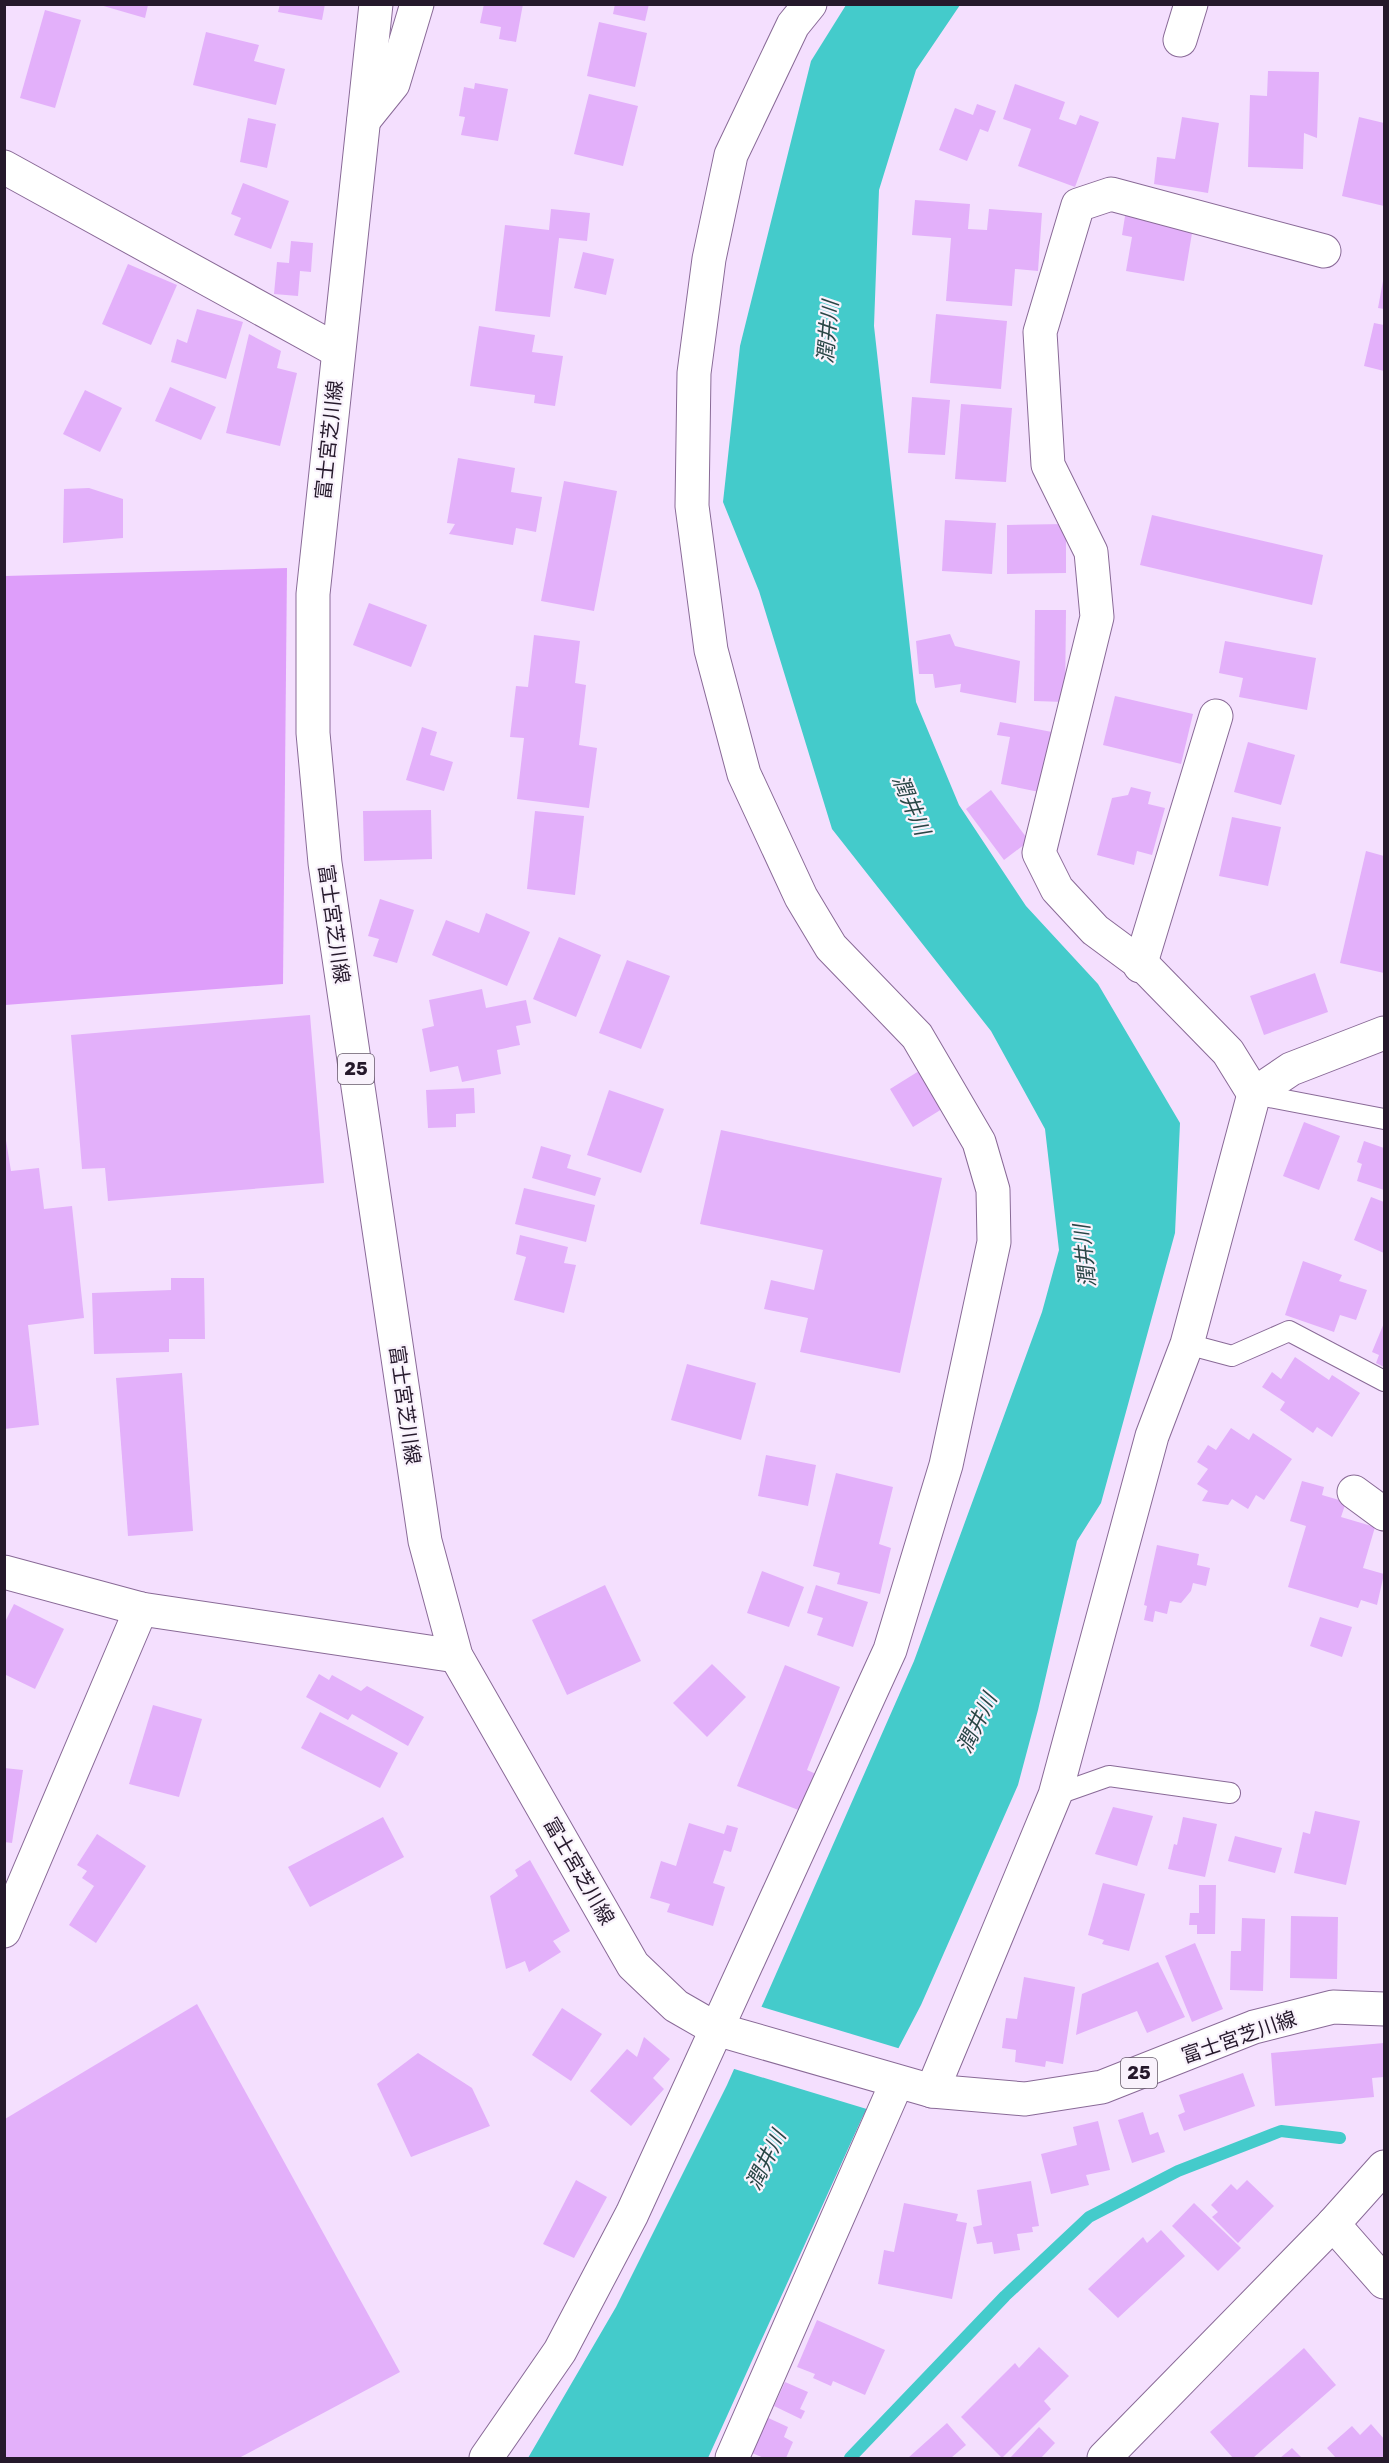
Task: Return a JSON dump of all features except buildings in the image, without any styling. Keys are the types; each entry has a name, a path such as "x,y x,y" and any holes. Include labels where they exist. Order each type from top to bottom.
{"street":[{"name":"富士宮芝川線","path":"376,4 313,594 313,733 325,863 426,1541 456,1656 633,1965 676,2006 722,2031 932,2091 1025,2099 1102,2087 1254,2027 1334,2007 1384,2009"},
{"path":"364,120 393,84 417,4"},
{"path":"486,2458 560,2351 632,2214 722,2031 890,1650 946,1465 994,1242 993,1190 979,1142 917,1036 831,947 801,897 744,774 711,650 692,506 694,373 709,259 731,155 793,25 810,4"},
{"path":"1180,40 1191,4"},
{"path":"4,167 338,351"},
{"path":"1254,1094 1228,1052 1145,967 1140,966 1095,930 1057,889 1039,853 1097,617 1091,552 1048,465 1040,332 1078,205 1111,194 1324,250"},
{"path":"1140,966 1216,716"},
{"path":"932,2091 1055,1795 1152,1436 1187,1344 1254,1094 1291,1069 1384,1033"},
{"path":"1354,1492 1384,1514"},
{"path":"4,1572 141,1609 456,1656"},
{"path":"4,1931 141,1609"},
{"path":"732,2458 892,2081"},
{"path":"1104,2458 1333,2224 1384,2167"},
{"path":"1333,2224 1384,2282"}],"lane":[{"path":"1254,1094 1384,1119"},
{"path":"1187,1344 1232,1356 1288,1331 1384,1381"},
{"path":"1055,1795 1109,1776 1230,1793"}],"shaded area":[{"path":"287,568 283,984 5,1005 5,576"}],"water":[{"name":"潤井川","path":"846,5 960,5 916,70 879,190 874,326 916,702 959,805 1026,906 1098,984 1180,1123 1175,1233 1101,1503 1077,1541 1038,1710 1018,1785 921,2005 862,2118 708,2458 528,2458 616,2307 727,2085 914,1661 1042,1312 1059,1250 1045,1129 991,1031 832,829 759,591 723,502 740,346 811,61"}],"pier":[{"path":"759,2006 901,2049 870,2110 731,2068"}],"waterway":[{"path":"850,2458 1005,2296 1089,2217 1178,2171 1281,2131 1340,2138"}]}
